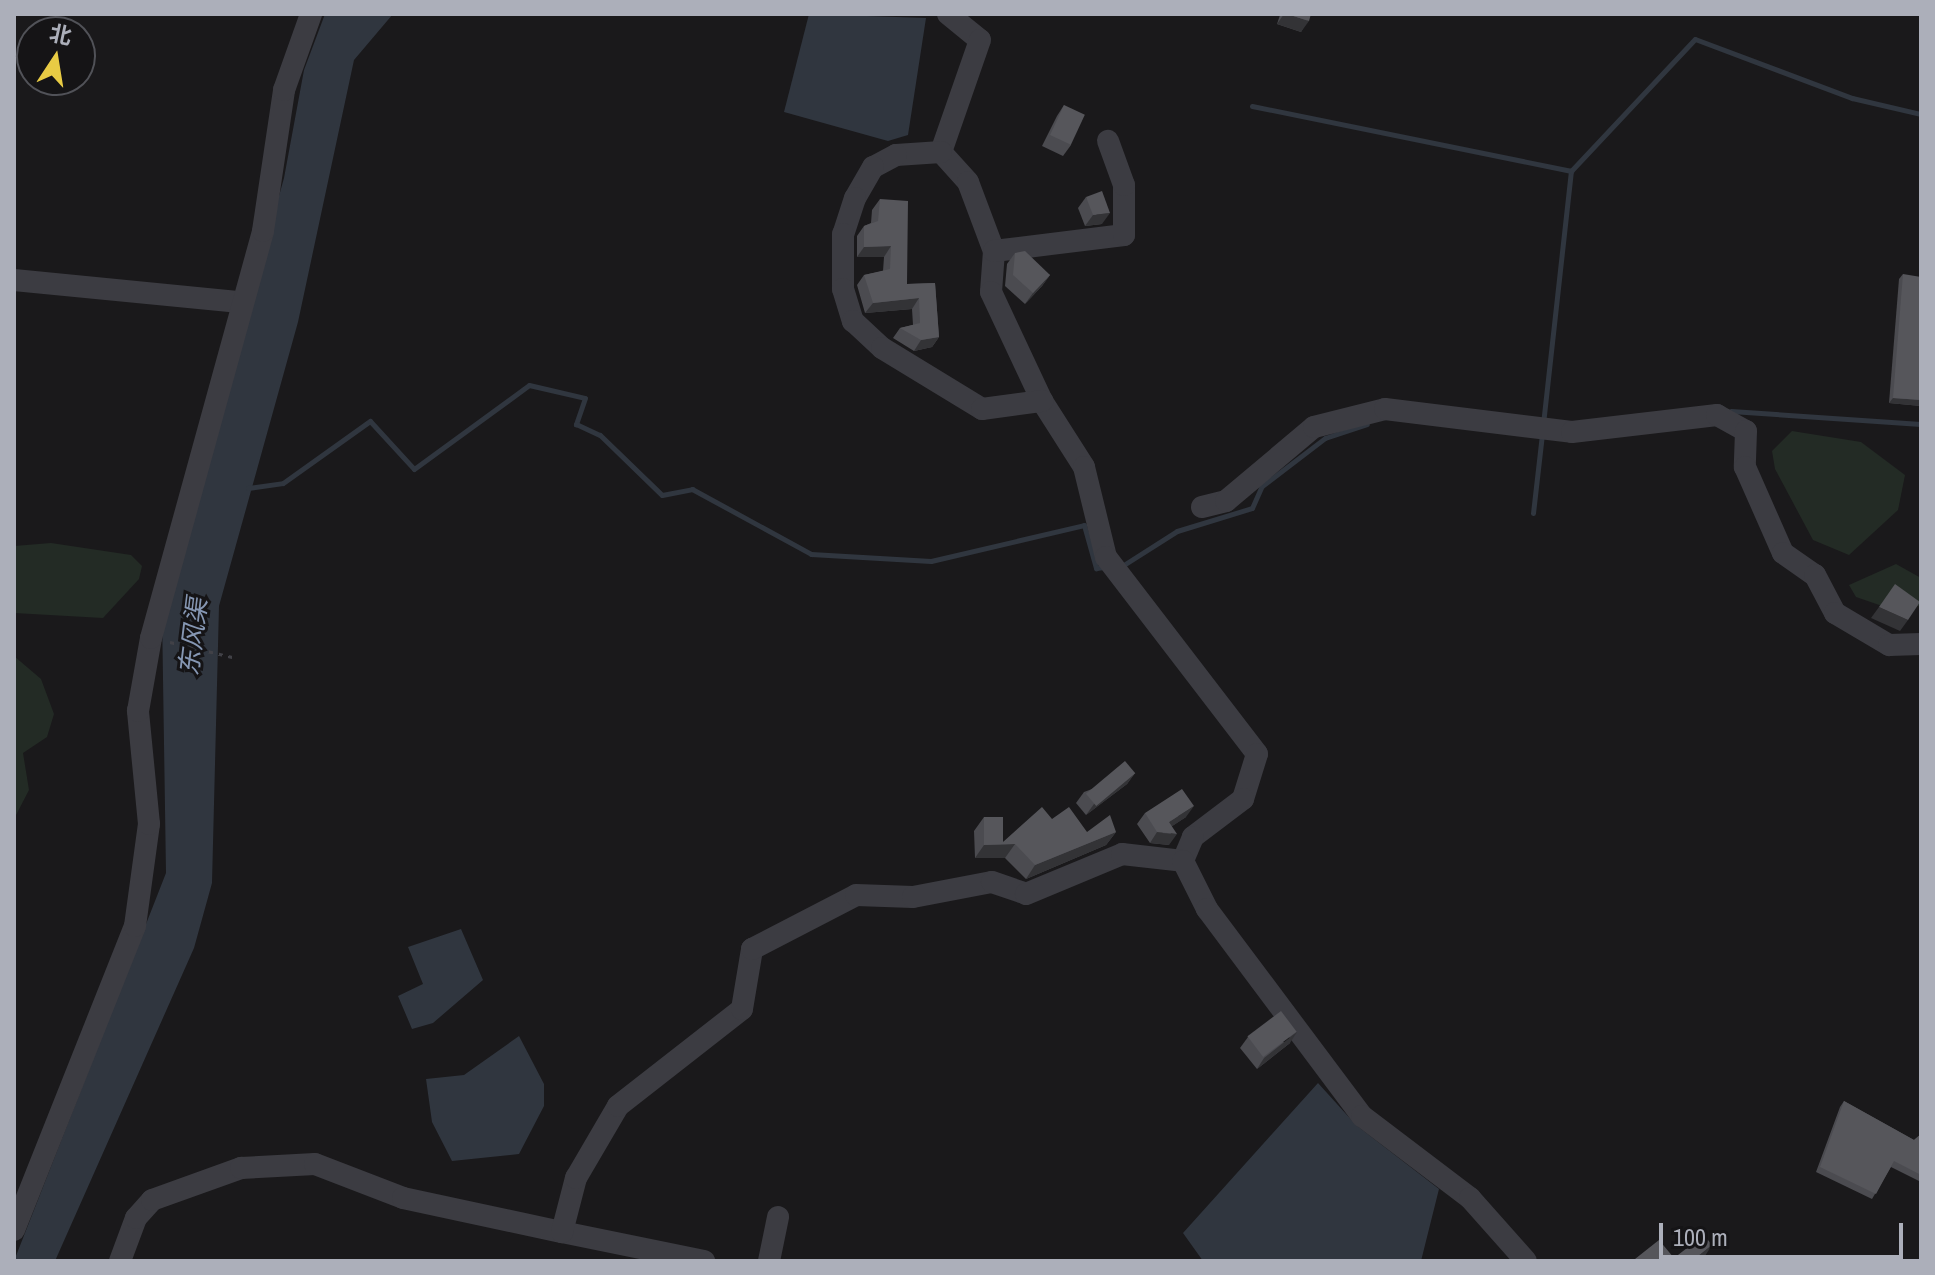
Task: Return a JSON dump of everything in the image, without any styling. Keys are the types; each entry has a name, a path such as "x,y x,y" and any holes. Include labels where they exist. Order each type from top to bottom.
{"street":[{"path":"14,1230 135,926 149,824 138,711 151,638 276,170 284,90 311,14"},
{"path":"941,152 981,52 972,27 948,14"},
{"path":"994,251 1124,235 1124,185 1108,141"},
{"path":"941,152 968,182 994,251 991,292 1042,401 1084,467 1114,567 1257,754 1243,799 1208,821 1183,861"},
{"path":"941,152 896,155 873,167 855,198 843,234 843,289 853,321 882,348 982,409 1042,401"},
{"path":"14,280 240,302"},
{"path":"1202,507 1226,501 1314,427 1385,409 1572,432 1717,415 1746,431 1745,467 1769,507 1783,553 1815,575 1835,613 1889,645 1921,644"},
{"path":"562,1232 576,1178 618,1106 742,1009 752,949 856,895 913,897 992,882 1026,894 1122,854 1183,861"},
{"path":"1183,861 1207,909 1362,1116 1470,1198 1526,1261"},
{"path":"120,1261 136,1218 152,1200 241,1168 315,1164 403,1198 704,1261"},
{"path":"769,1261 778,1217"}],"path":[{"path":"151,638 232,657"}],"shaded area":[{"path":"1792,431 1861,442 1905,475 1898,510 1849,555 1813,540 1775,469 1772,451"},
{"path":"51,543 131,555 142,566 139,579 103,618 14,613 14,546"},
{"path":"1896,564 1921,578 1921,606 1888,608 1856,597 1849,585"},
{"path":"14,656 41,679 54,714 47,737 23,753 29,790 14,819"}],"water":[{"name":"东风渠","path":"325,14 393,14 354,60 298,322 219,606 212,883 194,948 55,1261 14,1261 166,873 162,613 284,178 304,70"},
{"path":"809,14 926,18 908,135 888,141 784,112"},
{"path":"461,929 483,980 433,1023 412,1029 398,996 423,984 408,947"},
{"path":"519,1036 544,1084 544,1106 519,1154 452,1161 432,1122 426,1079 464,1075"},
{"path":"1318,1083 1356,1125 1439,1189 1421,1261 1203,1261 1183,1233"}],"building":[{"path":"1287,14 1311,14 1309,21"},
{"path":"1064,105 1085,115 1071,145 1050,135"},
{"path":"1102,191 1110,213 1093,215 1086,197"},
{"path":"880,199 908,201 907,284 935,283 939,337 921,340 900,328 920,323 919,298 873,303 864,275 890,269 891,246 864,247 864,226 878,221"},
{"path":"1025,251 1050,275 1033,293 1013,275 1015,253"},
{"path":"1903,274 1921,277 1921,400 1893,398"},
{"path":"1895,584 1920,602 1908,620 1879,607"},
{"path":"1125,761 1135,773 1096,806 1086,794"},
{"path":"1182,789 1194,806 1169,822 1177,834 1157,832 1145,813"},
{"path":"1042,807 1052,819 1069,807 1087,832 1110,815 1116,832 1035,865 1015,844 984,845 984,817 1003,817 1003,842"},
{"path":"1281,1011 1297,1032 1263,1057 1247,1036"},
{"path":"1844,1101 1914,1140 1921,1134 1921,1175 1894,1161 1876,1194 1820,1167"},
{"path":"1704,1235 1712,1245 1692,1261 1635,1261 1659,1240 1674,1258"}],"waterway":[{"path":"1543,424 1571,171 1695,39 1852,98 1921,114"},
{"path":"1252,106 1571,171"},
{"path":"248,488 283,483 370,421 414,469 529,385 585,398 576,424 600,435 662,495 692,489 811,554 931,561 1084,525 1096,568 1104,567"},
{"path":"1731,411 1921,424"},
{"path":"1122,566 1177,531 1252,508 1262,486 1325,438 1367,424"},
{"path":"1533,513 1542,434"}]}
